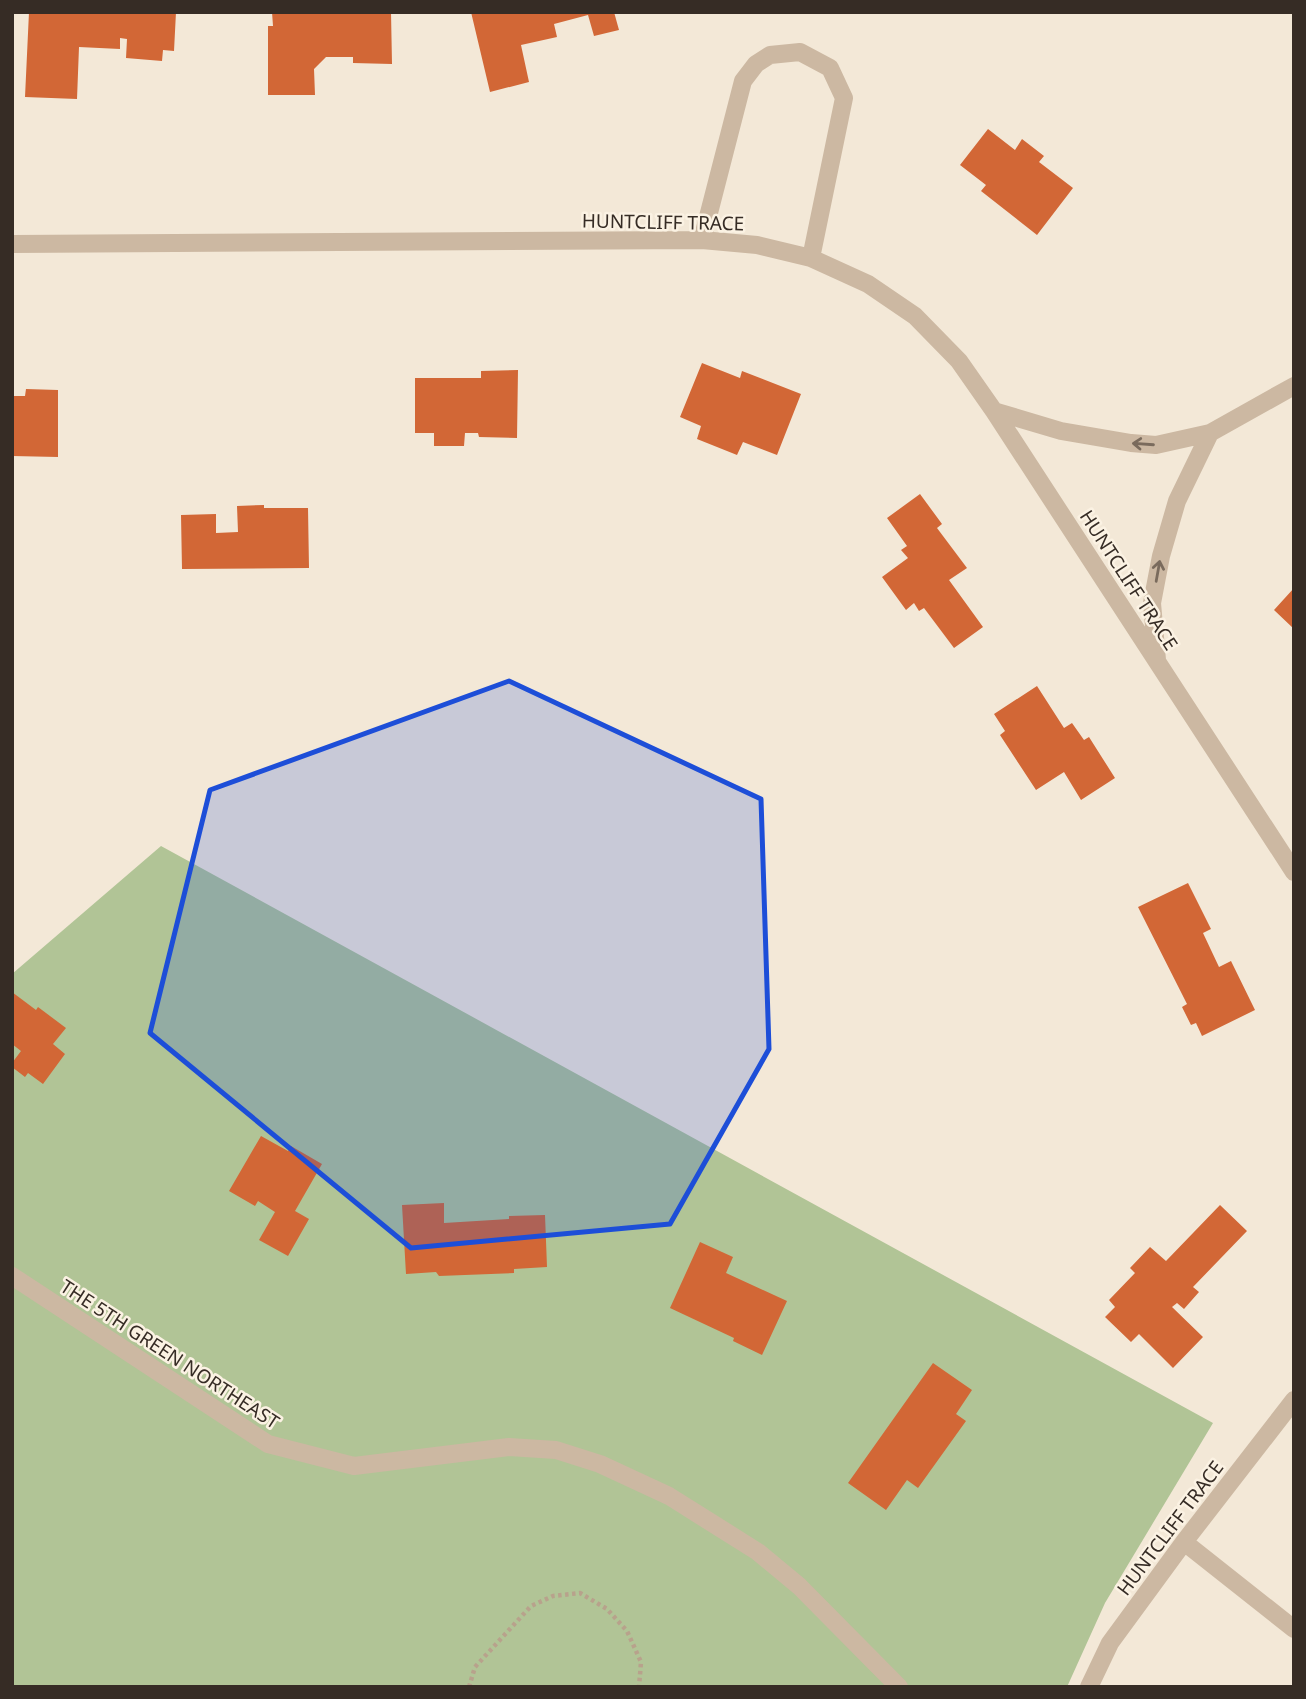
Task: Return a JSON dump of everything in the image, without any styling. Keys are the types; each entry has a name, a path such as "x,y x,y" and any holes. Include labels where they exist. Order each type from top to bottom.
{"street":[{"path":"702,240 743,81 756,64 770,55 800,52 830,68 844,98 811,258"},
{"name":"HUNTCLIFF TRACE","path":"12,244 702,240 757,245 811,258 868,284 915,316 959,361 1294,872"},
{"path":"994,411 1061,431 1156,445 1210,433 1294,386"},
{"path":"1157,663 1152,603 1161,556 1177,501 1210,433"},
{"name":"THE 5TH GREEN NORTHEAST","path":"12,1276 268,1444 354,1465 509,1447 556,1450 600,1464 658,1490 758,1552 799,1586 899,1687"},
{"name":"HUNTCLIFF TRACE","path":"1089,1687 1110,1643 1294,1399"},
{"path":"1184,1542 1294,1629"}],"path":[{"path":"469,1687 475,1667 531,1606 553,1596 580,1592 607,1609 627,1631 641,1662 639,1687"}],"highlighted area":[{"path":"509,681 761,799 769,1049 670,1224 411,1248 150,1033 210,790"}],"green space":[{"path":"161,846 1213,1423 1105,1603 1067,1687 12,1687 12,974"}],"building":[{"path":"29,12 176,12 174,51 163,50 162,61 126,58 127,39 120,38 120,49 79,47 77,99 25,97"},
{"path":"272,12 391,12 392,64 353,63 353,57 326,57 314,69 315,95 268,95 268,26 273,26"},
{"path":"471,12 614,12 619,30 594,36 588,15 554,24 557,37 521,45 529,82 490,92"},
{"path":"988,129 1015,150 1022,139 1044,156 1039,162 1073,188 1037,235 981,191 986,185 960,165"},
{"path":"702,363 740,378 742,371 801,394 777,455 743,442 737,455 697,439 701,426 680,417"},
{"path":"518,370 517,438 479,437 478,433 465,433 464,446 434,446 434,433 415,433 415,378 481,378 481,371"},
{"path":"26,389 58,390 58,457 12,456 12,396 25,396"},
{"path":"920,494 942,524 937,528 967,568 949,580 983,627 954,648 924,608 919,611 914,603 906,610 882,577 908,558 901,550 907,546 887,518"},
{"path":"264,505 264,508 308,508 309,568 182,569 181,515 216,514 216,533 238,532 237,506"},
{"path":"1294,588 1294,629 1274,610"},
{"path":"1037,686 1064,728 1072,723 1084,740 1089,737 1115,778 1081,800 1064,772 1036,790 1000,735 1005,731 994,714"},
{"path":"1188,883 1211,929 1203,933 1219,967 1231,961 1255,1010 1202,1036 1196,1023 1191,1025 1182,1007 1187,1004 1138,907"},
{"path":"12,992 66,1028 53,1044 65,1054 43,1084 28,1073 25,1077 12,1067 21,1051 12,1044"},
{"path":"261,1136 288,1151 291,1146 322,1164 295,1211 309,1219 288,1256 259,1240 275,1212 258,1201 255,1206 229,1191"},
{"path":"444,1203 444,1223 545,1215 547,1267 514,1269 514,1273 439,1276 436,1272 406,1274 402,1205"},
{"path":"1220,1205 1247,1231 1193,1287 1199,1292 1184,1309 1177,1303 1172,1307 1203,1337 1173,1368 1139,1334 1131,1342 1105,1317 1115,1307 1109,1300 1135,1273 1130,1268 1150,1247 1166,1261"},
{"path":"700,1242 733,1257 726,1273 787,1301 762,1355 733,1341 734,1338 670,1308"},
{"path":"933,1363 972,1390 956,1414 966,1421 918,1488 907,1480 886,1510 848,1483"}]}
